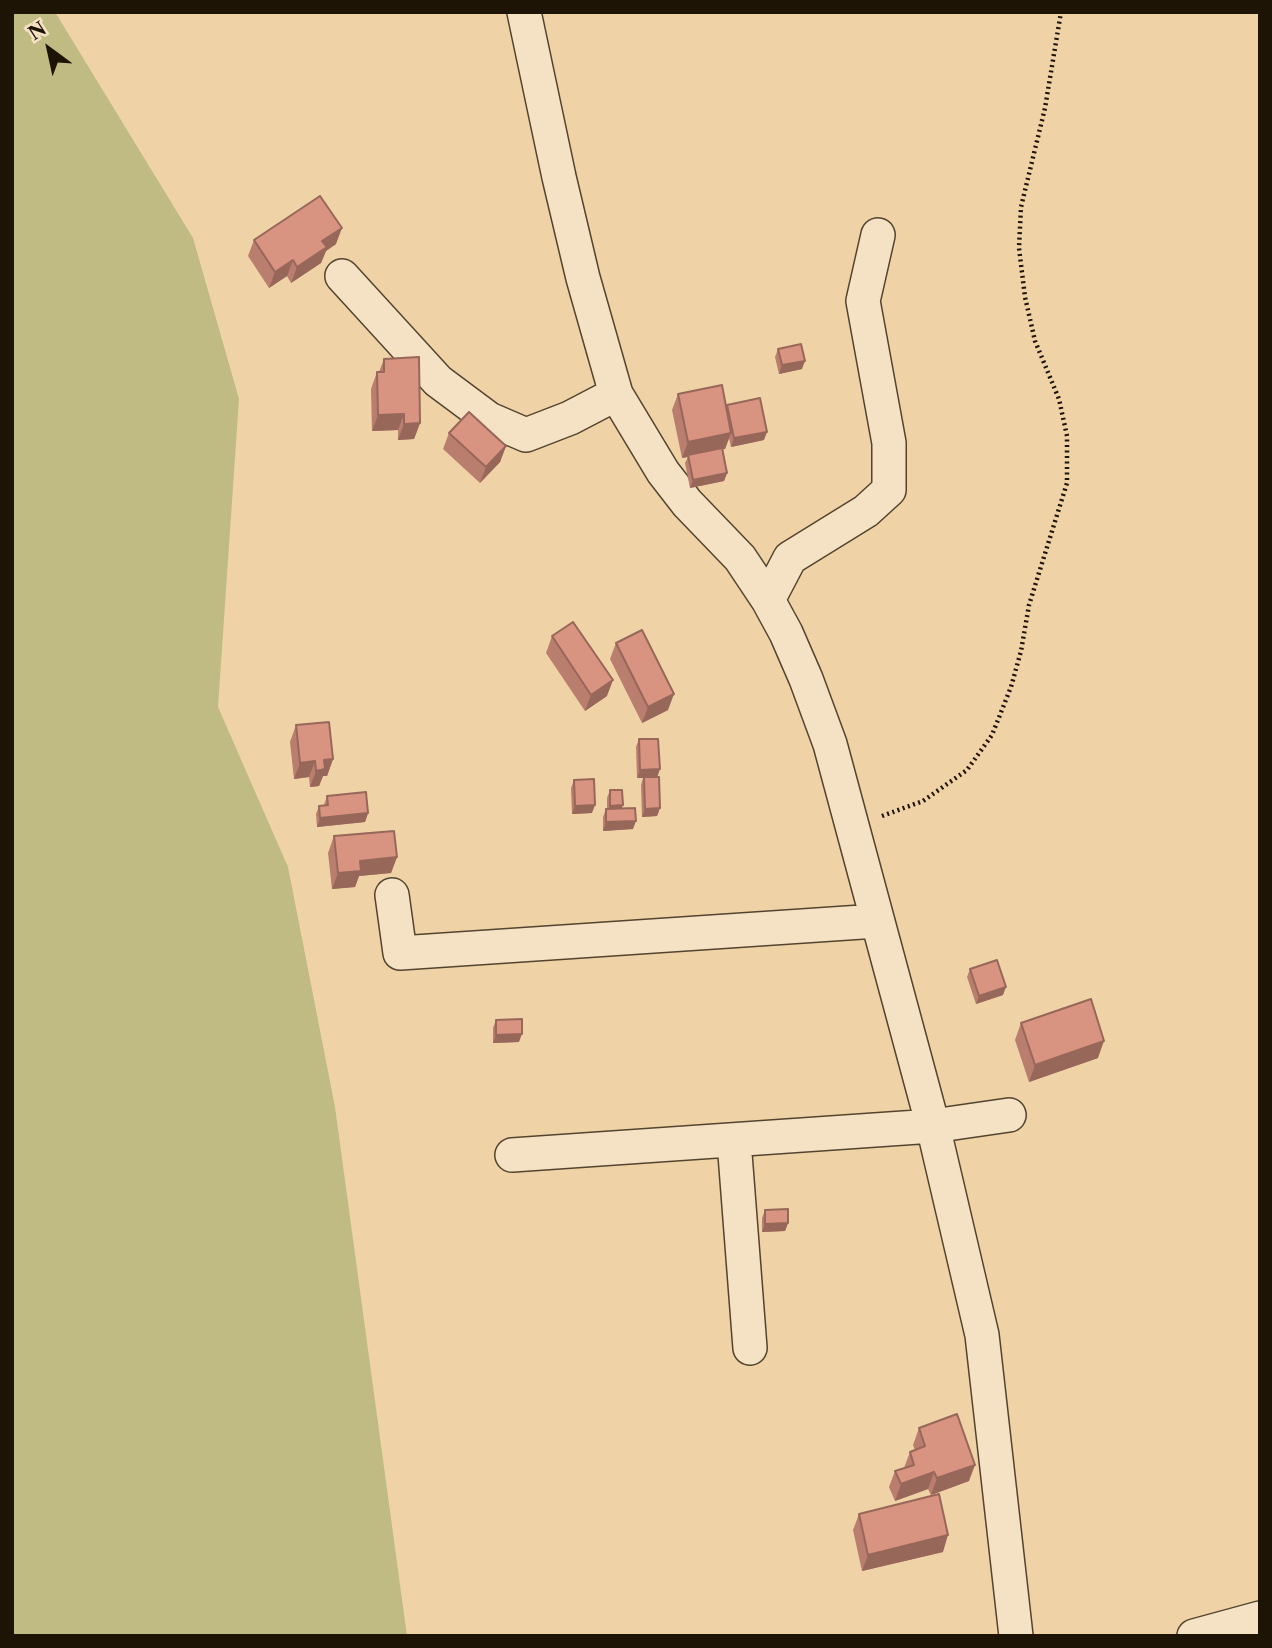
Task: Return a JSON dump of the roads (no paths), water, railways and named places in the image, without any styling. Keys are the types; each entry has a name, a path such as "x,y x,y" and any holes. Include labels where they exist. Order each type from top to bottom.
{"street":[{"path":"524,12 583,278 616,394 663,472 687,503 740,558 768,600 806,679 830,744 933,1126 982,1335 1016,1636"},
{"path":"768,600 790,558 866,511 889,490 889,443 863,301 878,235"},
{"path":"342,276 438,381 489,419 526,435 570,418 616,394"},
{"path":"392,895 400,953 877,921"},
{"path":"512,1155 933,1126 1009,1115"},
{"path":"734,1141 750,1348"},
{"path":"1194,1636 1260,1618"}]}
